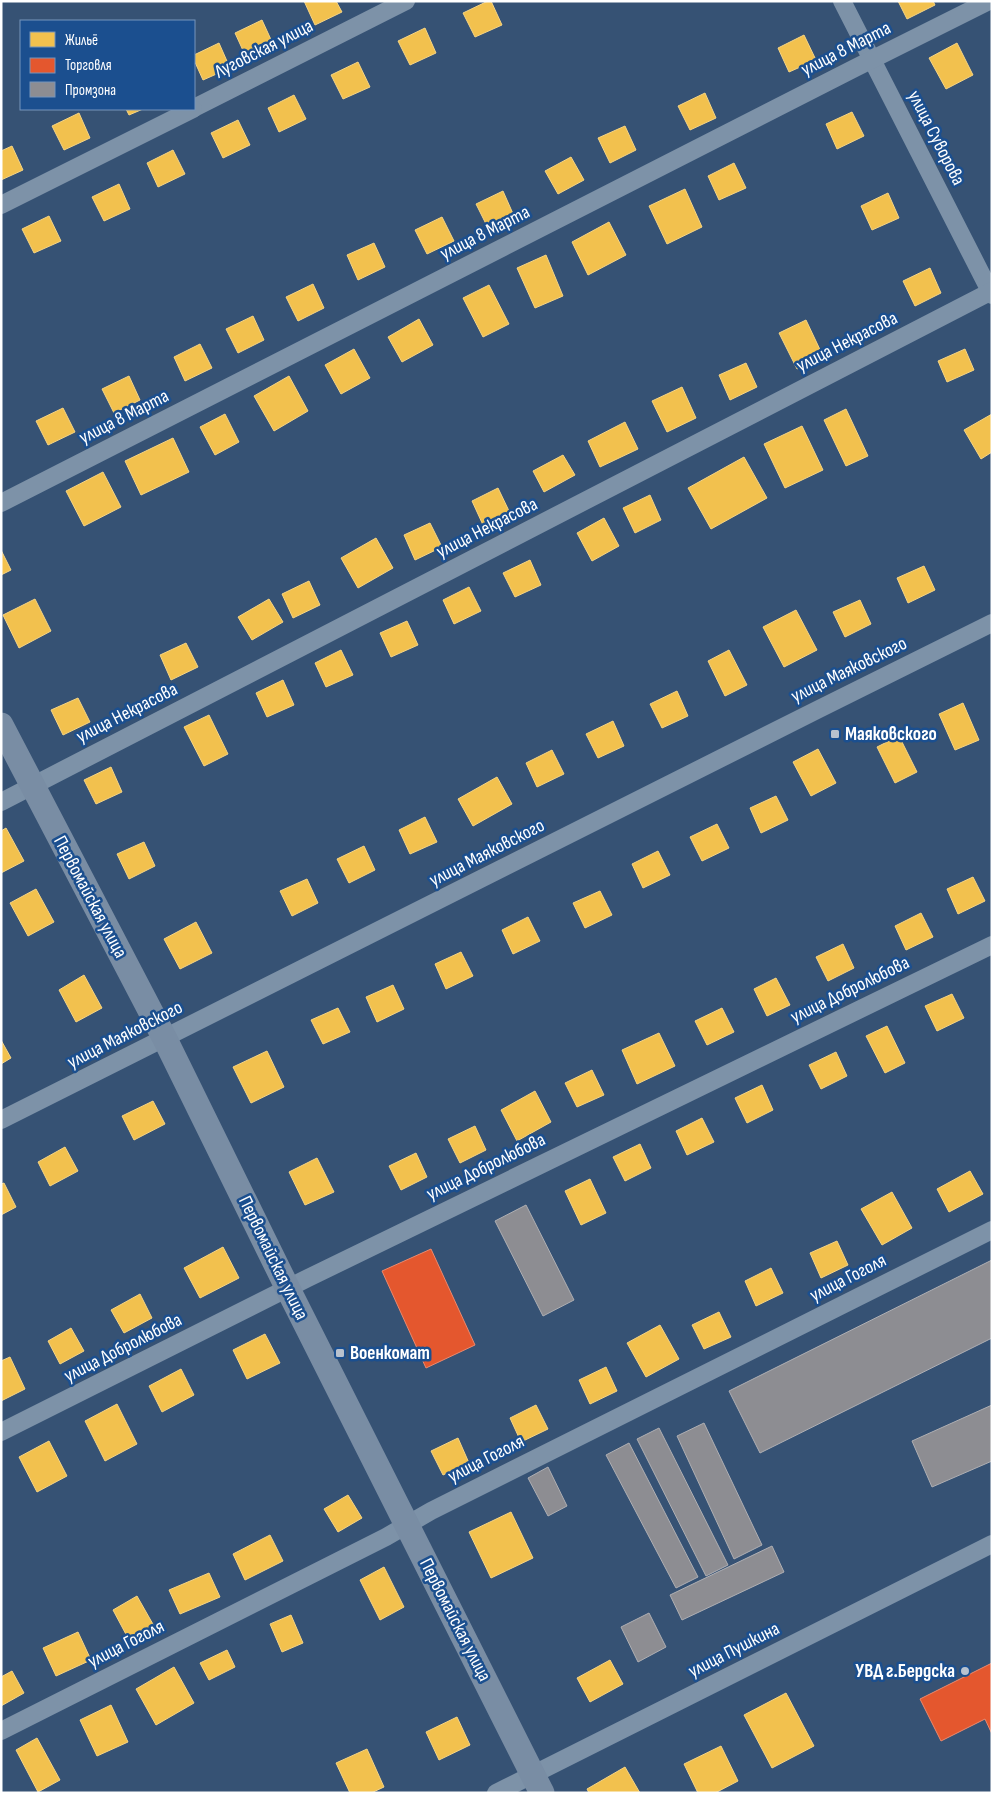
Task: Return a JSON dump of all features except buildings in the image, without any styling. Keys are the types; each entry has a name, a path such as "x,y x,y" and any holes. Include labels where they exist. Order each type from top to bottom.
{"street":[{"name":"Луговская улица","path":"195,107 406,1"},
{"name":"улица Суворова","path":"842,1 991,293"},
{"name":"улица 8 Марта","path":"1,503 989,1"},
{"name":"Луговская улица","path":"1,205 189,110"},
{"name":"улица Некрасова","path":"1,802 991,293"},
{"name":"улица Маяковского","path":"1,1120 800,718 992,624"},
{"name":"Первомайская улица","path":"1,725 165,1039 288,1289 538,1784"},
{"name":"улица Добролюбова","path":"1,1432 317,1273 992,945"},
{"name":"улица Гоголя","path":"1,1731 386,1537 449,1502 992,1230"},
{"name":"улица Пушкина","path":"496,1793 538,1784 992,1544"}],"place":[{"name":"Маяковского","path":"835,734"},
{"name":"Военкомат","path":"340,1353"},
{"name":"УВД г.Бердска","path":"965,1671"}]}
